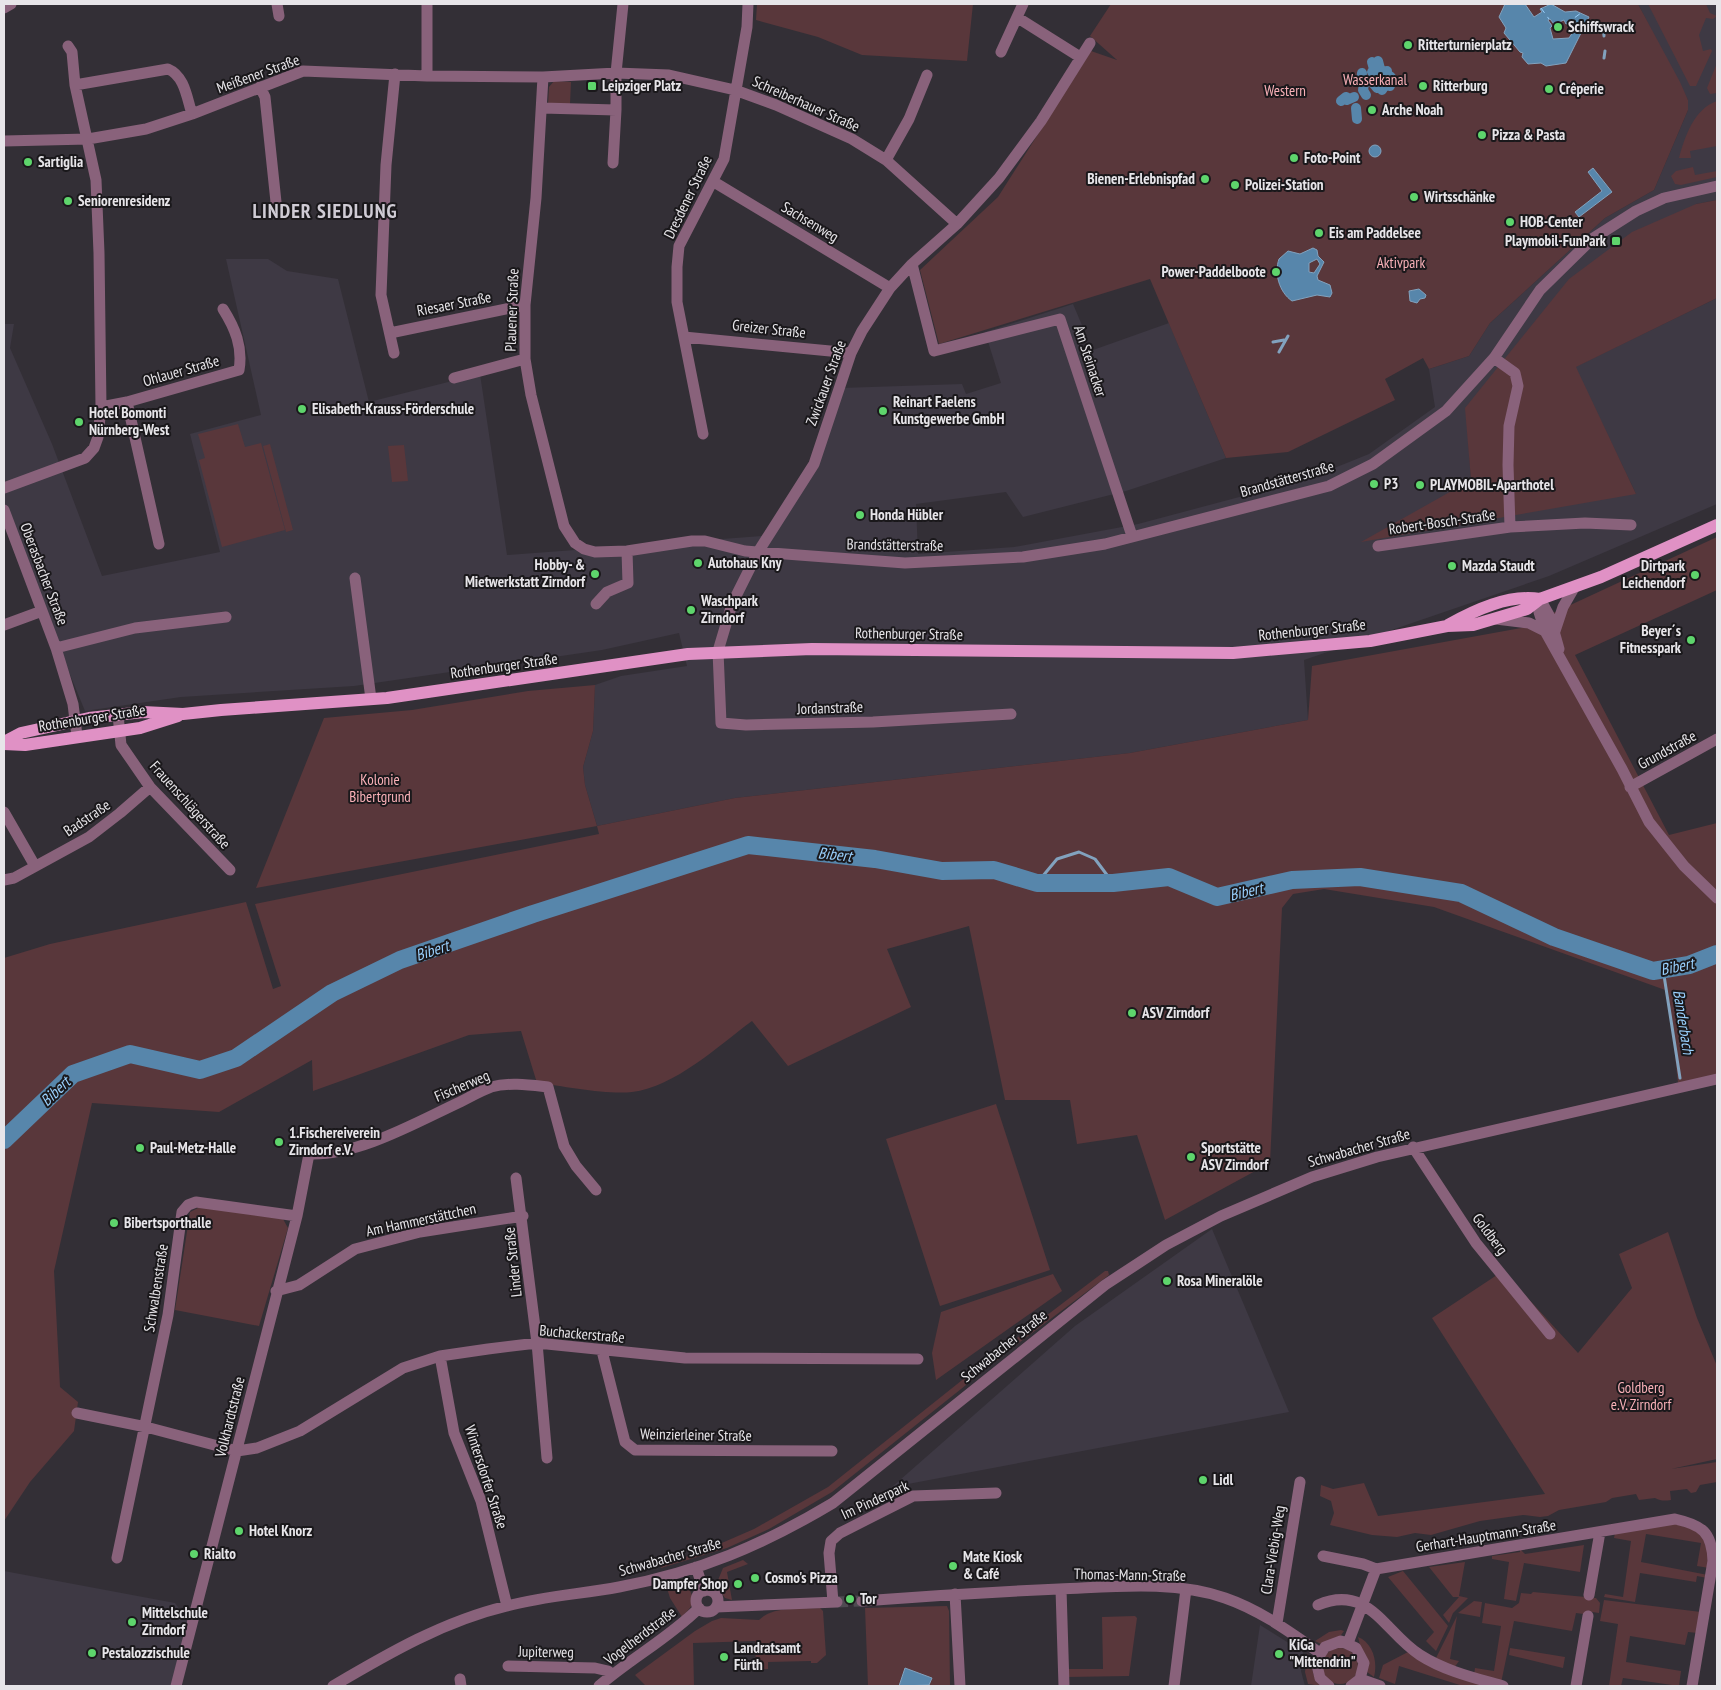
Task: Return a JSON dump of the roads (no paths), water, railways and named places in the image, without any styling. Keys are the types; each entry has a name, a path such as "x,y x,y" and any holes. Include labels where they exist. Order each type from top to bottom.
{"main road":[{"name":"Rothenburger Straße","path":"4,743 21,733 75,721 118,715 143,712 183,714 372,699 550,676 718,651 812,649 1184,654 1252,653 1370,641 1447,626 1473,625 1527,609 1540,599 1574,588 1717,525"},
{"name":"Rothenburger Straße","path":"1447,626 1469,614 1510,600 1524,596 1540,599"},
{"name":"Rothenburger Straße","path":"4,743 25,745 120,731 154,725 183,714"}],"street":[{"path":"4,8 11,4"},
{"path":"277,4 279,16"},
{"path":"426,4 427,76"},
{"path":"612,163 616,110 616,73 623,4"},
{"name":"Dresdener Straße","path":"703,434 677,302 680,246 724,159 747,28 748,4"},
{"path":"1001,52 1023,4"},
{"path":"1018,18 1080,57"},
{"name":"Zwickauer Straße","path":"718,651 732,604 758,552 814,464 851,353 890,288 912,264 957,224 999,178 1041,121 1090,43"},
{"path":"4,488 85,458 94,448 98,437 101,407 101,290 96,180 75,85 72,52 68,46"},
{"path":"75,85 168,70 174,72 182,83 192,114"},
{"name":"Meißener Straße","path":"4,141 88,139 146,129 192,114 303,71 427,76 544,77 616,73"},
{"name":"Schreiberhauer Straße","path":"616,73 669,75 703,81 735,90 820,124 886,160 957,224"},
{"path":"394,353 381,295 386,165 395,74"},
{"path":"886,160 908,119 927,75"},
{"name":"Plauener Straße","path":"544,77 525,305 525,359 531,395 566,530 575,543 584,549 595,552 627,551 692,541 705,541 758,552"},
{"path":"260,87 265,97 276,202 273,212"},
{"path":"542,108 616,110"},
{"name":"Sachsenweg","path":"714,182 890,288"},
{"name":"Brandstätterstraße","path":"758,552 905,563 1023,558 1105,544 1329,486 1373,464 1446,410 1494,358 1540,290 1592,239 1636,211 1664,198 1717,186"},
{"name":"Am Steinacker","path":"912,264 934,351 1060,319 1132,536"},
{"name":"Riesaer Straße","path":"390,333 525,305"},
{"name":"Ohlauer Straße","path":"101,407 127,402 239,370 241,360 236,329 222,309"},
{"name":"Greizer Straße","path":"684,337 851,353"},
{"name":"Robert-Bosch-Straße","path":"1494,358 1515,373 1518,386 1509,426 1510,527"},
{"path":"454,378 525,359"},
{"name":"Ohlauer Straße","path":"127,402 159,544"},
{"name":"Oberasbacher Straße","path":"4,512 56,648 75,721 77,736"},
{"name":"Robert-Bosch-Straße","path":"1378,546 1510,527 1585,523 1631,525"},
{"path":"596,604 607,592 628,583 627,551"},
{"path":"355,578 372,699"},
{"path":"1550,631 1574,588"},
{"path":"1540,599 1539,612 1550,631 1561,658 1649,822 1684,866 1717,898"},
{"path":"4,625 42,611"},
{"name":"Oberasbacher Straße","path":"56,648 135,628 226,618"},
{"path":"1496,619 1507,622 1529,623 1550,631"},
{"name":"Jordanstraße","path":"718,651 721,723 746,725 863,722 1011,714"},
{"name":"Frauenschlägerstraße","path":"118,715 122,745 150,787 230,870"},
{"name":"Grundstraße","path":"1630,787 1717,739"},
{"name":"Badstraße","path":"4,880 14,878 89,836 120,814 150,787"},
{"path":"4,812 35,866"},
{"name":"Schwabacher Straße","path":"333,1686 398,1647 449,1624 507,1606 619,1587 696,1567 745,1551 792,1528 833,1503 1080,1303 1121,1273 1166,1245 1221,1216 1277,1190 1344,1166 1413,1147 1717,1079"},
{"name":"Fischerweg","path":"308,1154 321,1155 354,1148 401,1130 492,1087 516,1084 548,1086 564,1146 576,1166 596,1190"},
{"name":"Goldberg","path":"1413,1147 1476,1243 1550,1334"},
{"name":"Volkhardtstraße","path":"176,1686 276,1291 297,1216 308,1154"},
{"name":"Linder Straße","path":"516,1178 523,1216 547,1458"},
{"name":"Schwalbenstraße","path":"117,1558 168,1315 182,1212 188,1205 196,1202 297,1216"},
{"name":"Am Hammerstättchen","path":"276,1291 299,1284 355,1249 420,1232 523,1216"},
{"name":"Buchackerstraße","path":"237,1451 257,1448 300,1431 403,1368 440,1356 537,1343 685,1358 918,1359"},
{"name":"Weinzierleiner Straße","path":"602,1351 625,1442 636,1450 832,1451"},
{"name":"Wintersdorfer Straße","path":"440,1356 454,1433 481,1501 507,1606"},
{"path":"77,1414 146,1427 237,1451"},
{"name":"Clara-Viebig-Weg","path":"1277,1623 1300,1482"},
{"name":"Im Pinderpark","path":"716,1607 835,1602 829,1553 831,1541 840,1533 913,1496 996,1493"},
{"name":"Gerhart-Hauptmann-Straße","path":"1323,1556 1363,1564 1376,1569 1675,1520 1692,1523 1702,1528 1707,1536 1712,1546 1713,1561 1692,1686"},
{"path":"1589,1595 1600,1532"},
{"path":"696,1567 704,1591"},
{"path":"1348,1643 1376,1569"},
{"name":"Thomas-Mann-Straße","path":"955,1594 1127,1586 1186,1589 1226,1598 1277,1623 1320,1653"},
{"path":"1061,1589 1064,1686"},
{"path":"1174,1686 1186,1589"},
{"path":"710,1590 715,1593 718,1600 716,1607 712,1611 705,1612 699,1608 696,1600 699,1594 710,1590"},
{"path":"862,1601 955,1594 960,1686"},
{"path":"1318,1606 1325,1602 1343,1600 1362,1604 1372,1609 1420,1655 1461,1674 1503,1686"},
{"name":"Vogelherdstraße","path":"599,1686 682,1625 699,1608"},
{"path":"1576,1686 1588,1616"},
{"path":"1329,1686 1320,1678 1316,1670 1320,1653 1333,1643 1348,1643 1361,1655 1364,1663 1355,1683 1380,1686"},
{"name":"Jupiterweg","path":"508,1666 595,1668 608,1670 612,1675"}],"water":[{"path":"1505,4 1525,4 1534,17 1542,12 1540,9 1551,4 1565,12 1576,11 1589,17 1566,63 1546,66 1541,63 1528,64 1522,57 1523,53 1504,33 1506,28 1499,17","holes":["1550,19 1554,24 1564,20 1566,24 1571,23 1573,32 1569,38 1553,39 1550,28 1552,26 1548,20"]},
{"path":"1375,145 1381,151 1375,157 1369,151"},
{"path":"1593,168 1612,192 1579,217 1575,212 1602,191 1588,172"},
{"name":"Power-Paddelboote","path":"1313,248 1317,250 1318,256 1324,262 1317,276 1318,280 1330,285 1332,293 1330,297 1317,295 1292,301 1284,293 1277,276 1279,259 1288,251 1300,254","holes":["1317,259 1320,264 1314,273 1309,272 1309,263"]},
{"path":"1419,289 1426,295 1425,298 1420,299 1417,303 1410,301 1409,291"},
{"path":"905,1668 932,1678 929,1685 899,1686"}],"waterway":[{"path":"1603,25 1604,36"},
{"path":"1604,58 1605,51"},
{"path":"1378,61 1382,76 1380,81 1385,85 1382,90"},
{"path":"1372,62 1374,69 1372,72 1376,78 1373,83 1377,88"},
{"path":"1387,71 1387,74 1391,77 1390,86"},
{"path":"1362,73 1361,81 1364,84 1363,90 1366,95"},
{"path":"1341,101 1346,97 1347,100 1354,97"},
{"path":"1356,108 1357,119"},
{"path":"1279,352 1288,336"},
{"path":"1273,342 1284,340"},
{"name":"Bibert","path":"4,1140 73,1074 130,1054 200,1070 236,1058 332,993 400,960 533,914 748,845 875,859 942,871 994,870 1037,883 1113,883 1169,877 1217,897 1292,880 1360,877 1461,893 1554,937 1653,971 1689,965 1717,954"},
{"path":"1037,883 1057,859 1079,852 1095,859 1113,883"},
{"name":"Banderbach","path":"1663,969 1680,1078"}],"tunnel":[{"path":"837,1602 862,1601"}],"place":[{"name":"Schiffswrack","path":"1558,27"},
{"name":"Ritterturnierplatz","path":"1408,45"},
{"name":"Leipziger Platz","path":"592,86"},
{"name":"Ritterburg","path":"1423,86"},
{"name":"Crêperie","path":"1549,89"},
{"name":"Arche Noah","path":"1372,110"},
{"name":"Pizza & Pasta","path":"1482,135"},
{"name":"Foto-Point","path":"1294,158"},
{"name":"Sartiglia","path":"28,162"},
{"name":"Bienen-Erlebnispfad","path":"1205,179"},
{"name":"Polizei-Station","path":"1235,185"},
{"name":"Wirtsschänke","path":"1414,197"},
{"name":"Seniorenresidenz","path":"68,201"},
{"name":"HOB-Center","path":"1510,222"},
{"name":"Eis am Paddelsee","path":"1319,233"},
{"name":"Playmobil-FunPark","path":"1616,241"},
{"name":"Power-Paddelboote","path":"1276,272"},
{"name":"Elisabeth-Krauss-Förderschule","path":"302,409"},
{"name":"Reinart Faelens Kunstgewerbe GmbH","path":"883,411"},
{"name":"Hotel Bomonti Nürnberg-West","path":"79,422"},
{"name":"P3","path":"1374,484"},
{"name":"PLAYMOBIL-Aparthotel","path":"1420,485"},
{"name":"Honda Hübler","path":"860,515"},
{"name":"Autohaus Kny","path":"698,563"},
{"name":"Mazda Staudt","path":"1452,566"},
{"name":"Hobby- & Mietwerkstatt Zirndorf","path":"595,574"},
{"name":"Dirtpark Leichendorf","path":"1695,575"},
{"name":"Waschpark Zirndorf","path":"691,610"},
{"name":"Beyer´s Fitnesspark","path":"1691,640"},
{"name":"ASV Zirndorf","path":"1132,1013"},
{"name":"1.Fischereiverein Zirndorf e.V.","path":"279,1142"},
{"name":"Paul-Metz-Halle","path":"140,1148"},
{"name":"Sportstätte ASV Zirndorf","path":"1191,1157"},
{"name":"Bibertsporthalle","path":"114,1223"},
{"name":"Rosa Mineralöle","path":"1167,1281"},
{"name":"Lidl","path":"1203,1480"},
{"name":"Hotel Knorz","path":"239,1531"},
{"name":"Rialto","path":"194,1554"},
{"name":"Mate Kiosk & Café","path":"953,1566"},
{"name":"Cosmo's Pizza","path":"755,1578"},
{"name":"Dampfer Shop","path":"738,1584"},
{"name":"Tor","path":"850,1599"},
{"name":"Mittelschule Zirndorf","path":"132,1622"},
{"name":"Pestalozzischule","path":"92,1653"},
{"name":"KiGa \"Mittendrin\"","path":"1279,1654"},
{"name":"Landratsamt Fürth","path":"724,1657"}],"district":[{"name":"LINDER SIEDLUNG","path":"325,211"}],"park label":[{"name":"Wasserkanal","path":"1375,80"},
{"name":"Western","path":"1285,91"},
{"name":"Aktivpark","path":"1401,263"},
{"name":"Kolonie Bibertgrund","path":"380,788"},
{"name":"Goldberg e.V. Zirndorf","path":"1641,1396"}]}
